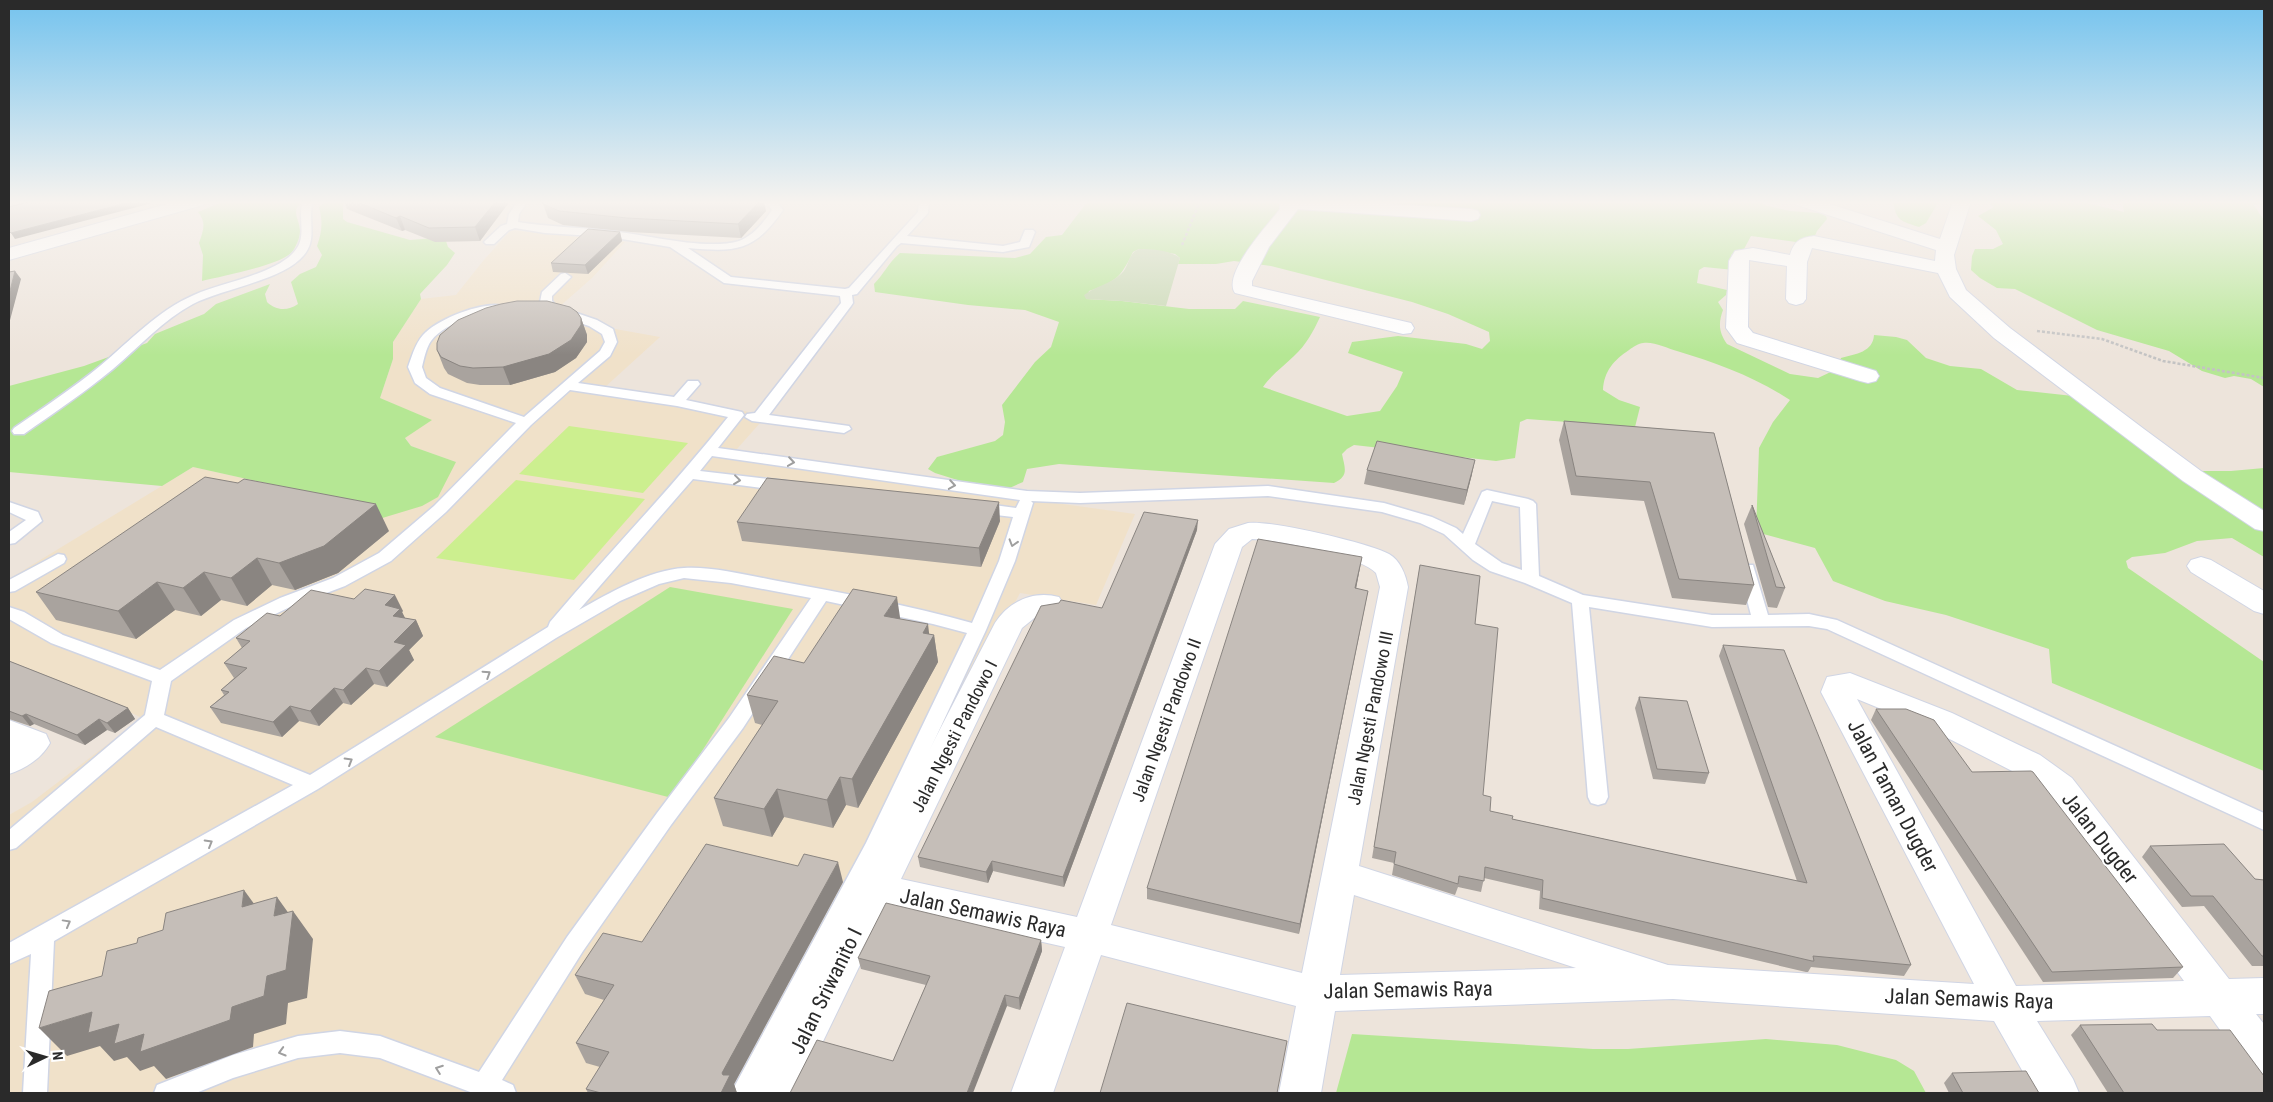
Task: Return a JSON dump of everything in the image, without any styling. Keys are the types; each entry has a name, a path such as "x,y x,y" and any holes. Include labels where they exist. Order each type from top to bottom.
{"street":[{"path":"1256,252 1242,281 1242,288 1246,291 1403,328"},
{"path":"1796,299 1797,262 1800,252"},
{"path":"1899,252 1945,258"},
{"path":"1933,252 1945,258"},
{"path":"1947,252 1945,258 1957,293 2002,333 2185,471 2264,523"},
{"path":"1797,262 1753,254 1742,255 1739,261 1737,318 1739,333 1745,338 1868,376"},
{"name":"Jalan Ngesti Pandowo III","path":"1268,530 1370,556 1380,562 1393,577 1393,600 1339,875 1300,1093"},
{"name":"Jalan Ngesti Pandowo II","path":"1089,936 1229,544 1241,534 1250,531 1268,530"},
{"path":"2202,566 2264,604"},
{"name":"Jalan Ngesti Pandowo I","path":"876,889 1010,623 1023,610 1032,605 1050,604"},
{"name":"Jalan Taman Dugder","path":"1941,722 1850,684 1838,685 1837,692 2004,1004"},
{"name":"Jalan Dugder","path":"1941,722 2028,764 2060,787 2264,1056"},
{"path":"9,732 34,743 9,761"},
{"name":"Jalan Semawis Raya","path":"1339,875 1673,982"},
{"name":"Jalan Semawis Raya","path":"876,889 1089,936 1317,994 1673,982 2004,1004 2264,996"},
{"name":"Jalan Sriwanito I","path":"776,1093 876,889"},
{"name":"Jalan Semawis Raya","path":"1032,1093 1089,936"},
{"path":"2004,1004 2058,1093"}],"lane":[{"path":"19,431 108,366 150,327 186,303 206,292 266,273 299,252"},
{"path":"686,252 728,280 845,293 853,291 886,252"},
{"path":"9,842 154,718 162,678 240,624 286,602 339,582 385,557 440,509 526,422 605,353 611,342 608,332 593,323 552,309 541,302 546,294 565,278"},
{"path":"759,418 847,303 845,293"},
{"path":"510,307 474,312 450,322 427,338 415,367 420,380 435,391 526,422"},
{"path":"677,402 693,384"},
{"path":"569,386 677,402 737,415 844,429"},
{"path":"550,634 594,579 689,474 737,415"},
{"path":"708,451 1027,496 1080,498 1268,491 1393,510 1442,527 1450,531 1479,556 1496,566 1580,600 1712,621 1808,620 1831,624 2264,822"},
{"path":"689,474 796,487"},
{"path":"1467,545 1487,495 1528,504 1532,579"},
{"path":"744,1093 875,846 977,630 1007,561 1027,496"},
{"path":"963,506 1022,513"},
{"path":"9,507 32,515 34,520 9,539"},
{"path":"1743,555 1761,621"},
{"path":"9,587 58,559"},
{"path":"9,954 311,784 550,634 614,597 654,580 684,573 731,578 933,618 977,630"},
{"path":"166,1093 232,1067 298,1048 340,1042 380,1047 495,1089 576,944 664,818 736,723 822,595"},
{"path":"1580,600 1598,796"},
{"path":"9,614 18,616 57,639 162,678"},
{"path":"154,718 311,784"},
{"path":"35,1093 43,936"}],"path":[{"path":"2033,330 2065,336 2101,339 2126,345 2161,360 2214,371 2239,372 2264,378"}],"shaded area":[{"path":"491,252 615,252 592,278 559,307 604,327 660,337 604,388 767,415 729,458 1135,514 1096,605 1020,593 750,1093 9,1093 9,815 32,802 142,718 109,702 9,665 9,579 193,467 370,506 456,462 411,446 405,437 431,420 380,398 393,359 393,342 421,299 456,295"}],"green space":[{"path":"202,252 292,252 284,258 262,266 202,281"},
{"path":"321,252 455,253 447,265 420,294 421,299 393,342 393,359 380,398 432,420 405,438 411,446 456,462 438,497 422,506 379,519 370,506 193,467 162,486 9,472 9,386 84,366 147,343 155,334 204,314 216,304 270,284 265,294 267,302 274,307 282,309 294,306 298,304 291,282 300,274 316,267 322,255"},
{"path":"1031,252 1133,252 1117,277 1106,285 1089,291 1086,299 1189,309 1235,309 1243,301 1320,317 1302,347 1263,387 1347,416 1380,411 1397,386 1403,372 1348,353 1352,342 1398,336 1466,344 1482,349 1490,341 1489,332 1448,314 1412,302 1271,266 1234,261 1216,264 1178,264 1180,258 1175,254 1166,252 1734,252 1731,255 1734,270 1704,267 1699,270 1697,283 1727,290 1726,295 1718,302 1723,310 1720,320 1721,332 1727,344 1790,374 1818,378 1837,369 1841,358 1867,349 1873,341 1874,335 1896,337 1907,340 1926,358 1950,366 1981,369 2017,390 2073,396 2176,471 2231,471 2264,468 2264,557 2232,538 2197,541 2165,553 2132,557 2126,561 2128,568 2264,662 2264,771 2052,683 2049,649 1946,615 1885,601 1833,581 1815,548 1756,532 1759,448 1773,422 1790,400 1763,384 1735,371 1656,344 1647,343 1634,346 1614,362 1605,377 1603,390 1619,400 1640,407 1635,427 1527,419 1520,422 1515,458 1496,461 1354,445 1342,454 1345,472 1342,478 1334,483 1059,464 1027,469 1023,482 1005,490 983,488 935,473 928,469 937,457 995,441 1003,435 1005,422 1002,405 1035,362 1051,347 1059,322 1025,310 968,305 875,292 874,284 900,253 1015,258"},
{"path":"1134,252 1167,252 1180,258 1166,306 1086,299 1084,295 1121,274"},
{"path":"1974,252 2264,252 2264,387 2251,379 2234,376 2225,378 2202,371 2169,351 2097,330 2015,289 1997,288 1971,270"},
{"path":"569,426 688,443 643,493 519,474"},
{"path":"516,480 645,499 574,580 436,558"},
{"path":"670,587 793,609 672,798 435,737"},
{"path":"1352,1034 1593,1049 1628,1049 1766,1039 1837,1045 1896,1060 1914,1071 1926,1093 1336,1093"}],"building":[{"path":"563,252 598,252 585,265 551,263"},
{"path":"15,271 9,295 9,272"},
{"path":"517,301 547,301 570,307 581,318 581,325 571,340 549,354 503,367 473,368 460,366 441,357 437,350 440,335 458,320 486,308"},
{"path":"1564,421 1714,433 1754,585 1679,579 1650,482 1576,476"},
{"path":"1377,441 1475,460 1467,490 1367,470"},
{"path":"205,477 238,483 244,479 376,504 324,546 279,563 257,558 231,578 204,572 183,588 157,582 118,611 36,592"},
{"path":"767,478 999,502 979,548 737,522"},
{"path":"1752,505 1785,588 1776,587"},
{"path":"1144,512 1198,520 1063,877 992,861 986,872 918,857 1041,606 1059,603 1061,600 1102,608"},
{"path":"1258,539 1362,557 1355,588 1368,591 1300,924 1147,888"},
{"path":"1420,565 1480,576 1475,624 1498,628 1483,795 1491,797 1490,811 1513,816 1512,819 1807,883 1723,645 1784,650 1911,965 1813,956 1814,961 1812,961 1542,898 1543,880 1485,867 1484,881 1459,876 1458,884 1394,864 1396,852 1374,847"},
{"path":"365,589 395,595 385,605 400,609 393,616 416,620 394,642 406,645 379,671 366,668 343,690 334,688 310,711 290,706 273,722 210,707 229,692 221,690 247,668 224,663 250,641 236,638 267,613 280,616 311,590 354,599"},
{"path":"853,589 897,597 884,616 928,624 923,633 934,635 852,779 840,777 827,800 777,789 764,809 714,798 778,701 747,695 774,656 804,663"},
{"path":"9,661 128,708 107,723 99,719 77,735 26,714 22,716 9,711"},
{"path":"1639,697 1687,701 1709,773 1657,769"},
{"path":"1876,709 1906,709 1934,720 1972,772 2033,772 2183,967 2052,972"},
{"path":"706,844 798,866 804,854 838,862 722,1073 723,1075 730,1075 721,1093 601,1093 586,1089 609,1052 576,1043 614,985 575,975 603,933 642,942"},
{"path":"2224,844 2255,879 2264,880 2264,956 2262,956 2213,896 2191,896 2150,846"},
{"path":"244,890 242,907 277,897 274,916 293,911 286,970 267,976 264,996 232,1007 230,1020 140,1052 144,1034 114,1044 119,1024 88,1033 92,1012 39,1028 49,991 102,976 107,951 137,943 138,938 163,930 166,913"},
{"path":"886,903 1041,940 1019,998 1005,995 967,1093 790,1093 817,1040 893,1061 930,976 858,958"},
{"path":"1127,1003 1287,1041 1277,1093 1100,1093"},
{"path":"2152,1024 2157,1030 2230,1030 2264,1076 2264,1093 2124,1093 2080,1025"},
{"path":"2026,1071 2039,1093 1963,1093 1952,1073"}]}
